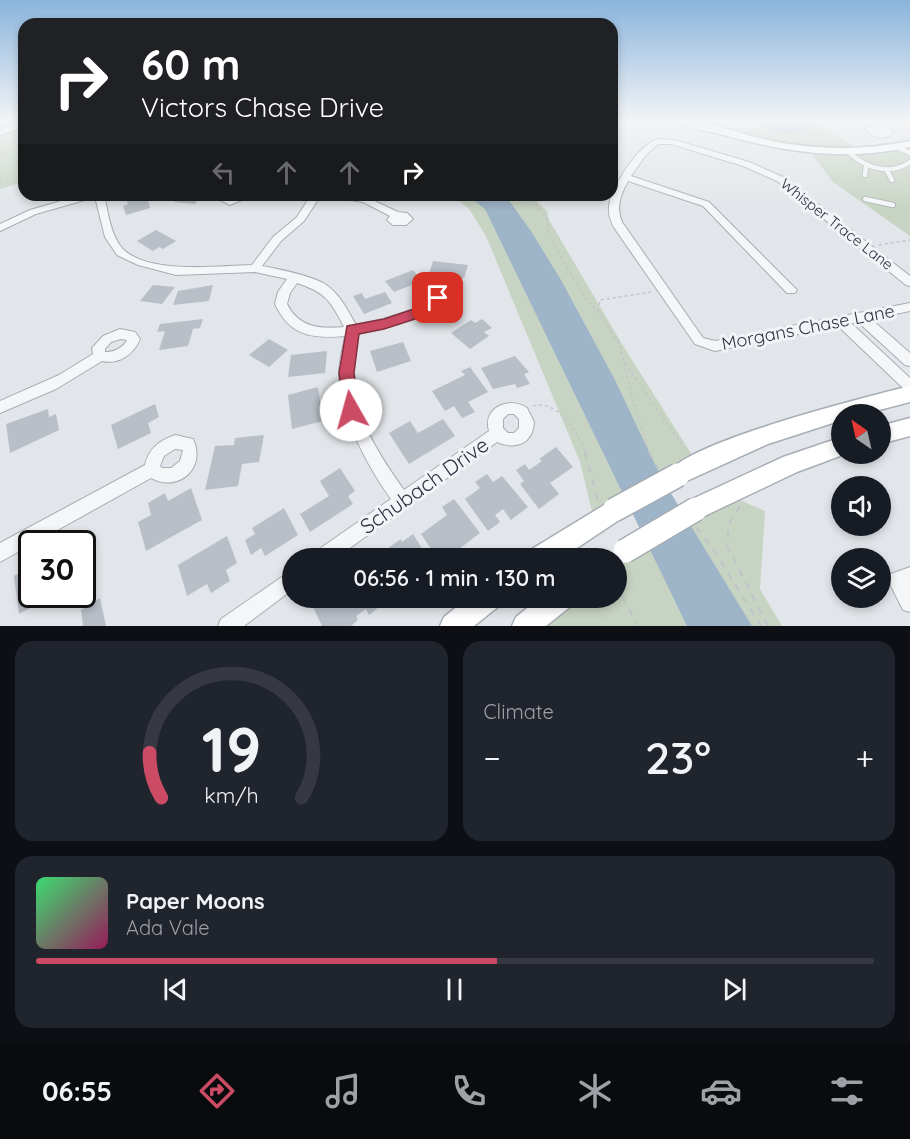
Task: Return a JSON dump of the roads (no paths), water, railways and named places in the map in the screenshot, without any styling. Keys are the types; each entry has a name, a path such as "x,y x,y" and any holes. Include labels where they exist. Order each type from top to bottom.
{"main road":[{"path":"824,149 849,152 876,149"},
{"path":"554,548 606,506 677,470 747,441 805,421 910,394"},
{"path":"891,432 910,427"},
{"path":"627,552 791,464 831,450"},
{"path":"453,626 476,608"},
{"path":"525,626 548,608"}],"street":[{"name":"Whisper Trace Lane","path":"627,178 648,149"},
{"name":"Whisper Trace Lane","path":"698,149 737,160 772,175 910,282"},
{"name":"Morgans Chase Lane","path":"618,194 627,178"},
{"path":"627,178 706,204 791,290"},
{"path":"0,228 33,212 71,201"},
{"path":"101,201 110,237 122,253 142,263 176,271 255,268 321,287 339,305 352,330 346,373 351,410 382,473 401,500"},
{"path":"255,268 277,239 301,219 312,201"},
{"path":"368,201 396,215"},
{"name":"Morgans Chase Lane","path":"615,201 615,220 625,237 699,341 706,344 715,346 910,307"},
{"path":"294,278 284,292 280,304 288,318 303,328 323,332 352,330 384,324 429,309"},
{"path":"861,317 910,361"},
{"path":"841,321 910,386"},
{"path":"0,407 41,390 89,365 100,356"},
{"name":"Schubach Drive","path":"514,410 523,414 528,421 529,427 522,437 509,439 498,432 494,421 501,412 514,410"},
{"name":"Schubach Drive","path":"335,548 498,432"},
{"path":"0,553 152,469"},
{"path":"910,576 897,580 910,603"},
{"path":"228,626 282,586"}],"lane":[{"path":"849,152 854,159 866,166 886,170 905,167 910,162"},
{"path":"865,175 866,166"},
{"path":"886,170 892,180"},
{"path":"865,199 893,204"}],"water":[{"path":"475,201 509,201 531,231 561,280 615,380 661,477 752,626 687,626 485,209"}]}
